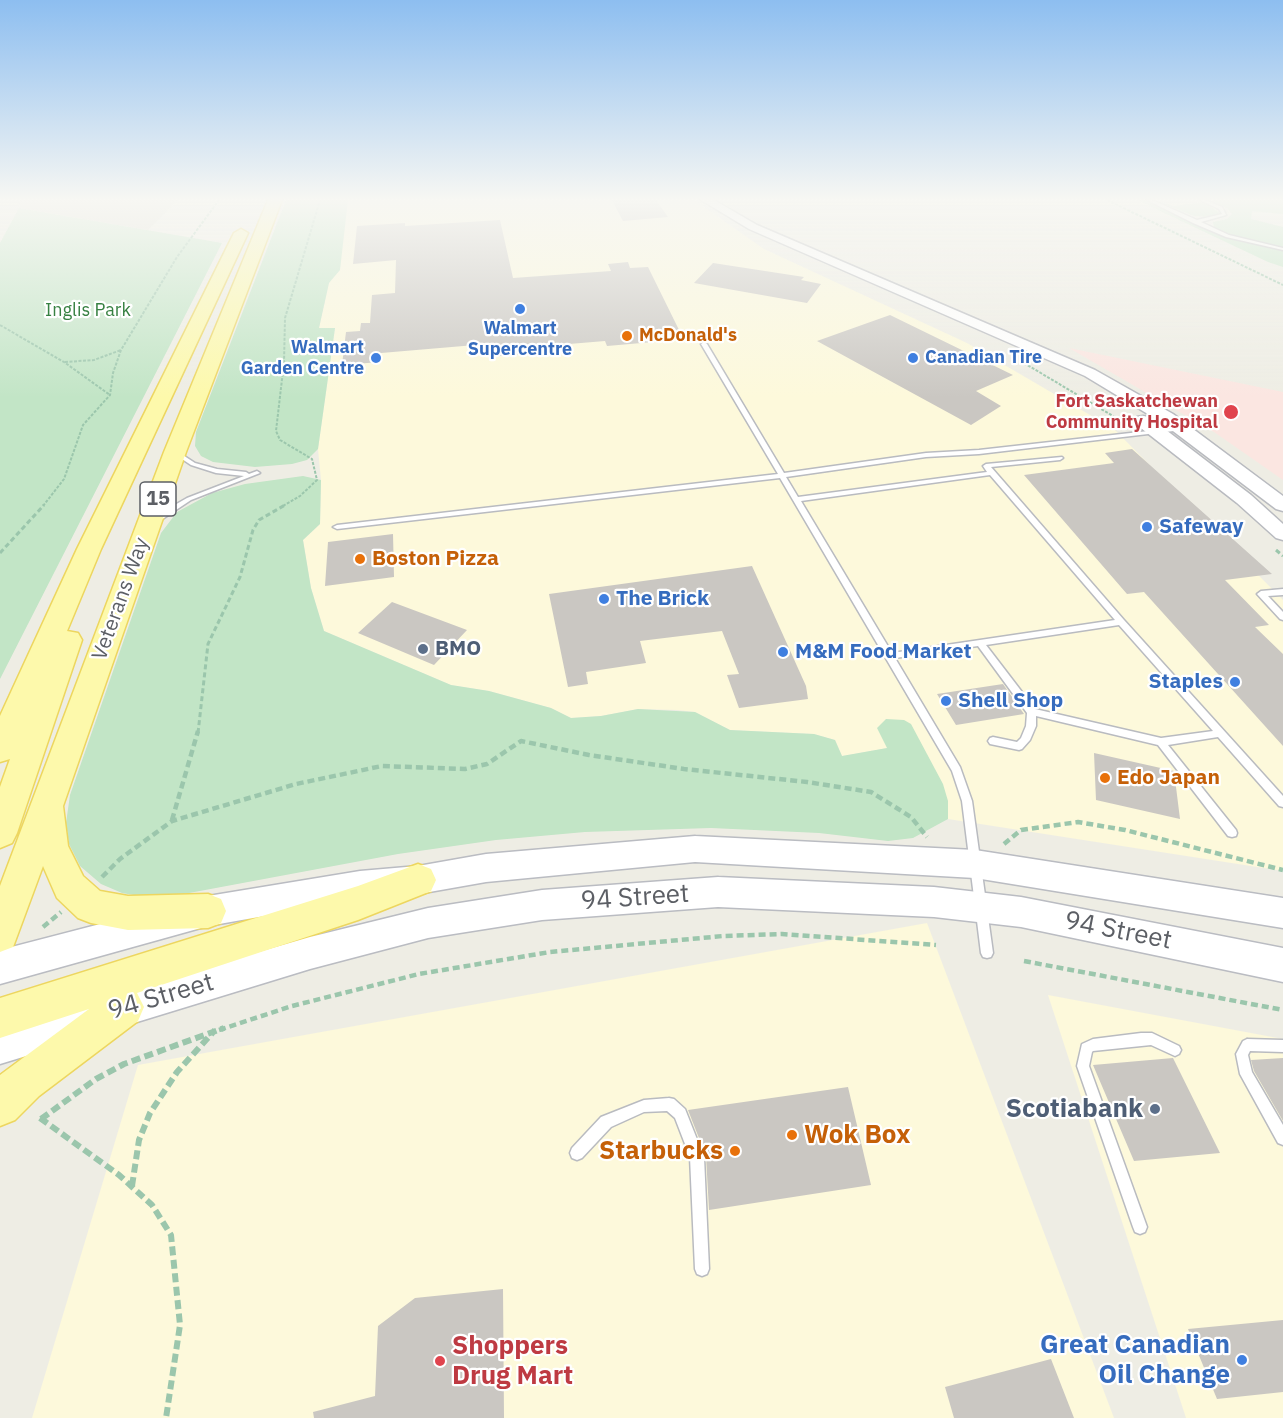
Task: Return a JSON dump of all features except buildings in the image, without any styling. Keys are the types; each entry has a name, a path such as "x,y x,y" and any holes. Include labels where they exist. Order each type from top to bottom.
{"main road":[{"name":"15","path":"0,750 89,549 224,266"},
{"name":"Veterans Way","path":"0,934 175,452 249,266"},
{"path":"0,833 94,570 89,549"},
{"path":"48,800 51,846 70,887 91,906 128,913 208,911"},
{"name":"94 Street","path":"0,967 208,911 360,885 418,880 486,868 695,849 975,864 1283,913"},
{"path":"0,1018 358,903 418,880"},
{"name":"94 Street","path":"0,1046 310,953 428,923 542,905 718,892 934,902 1021,912 1283,965"},
{"path":"17,1110 24,1081 124,1007"}],"street":[{"path":"842,266 977,326 1024,342 1090,373 1182,428 1283,505"},
{"path":"977,326 1095,392 1158,432 1279,541"}],"lane":[{"path":"704,344 784,475 866,621 891,656 964,787 987,953"},
{"path":"338,527 784,475 926,455 979,452 1182,428"},
{"path":"148,525 189,499 257,473 235,475 216,471 193,464 175,452"},
{"path":"979,452 986,466 1121,622 1283,803"},
{"path":"986,466 1060,458"},
{"path":"797,499 992,473"},
{"path":"1283,592 1261,594 1283,617"},
{"path":"891,656 1121,622"},
{"path":"980,643 1032,712 1161,742 1220,733"},
{"path":"993,741 1018,746 1025,740 1031,726 1032,712"},
{"path":"1161,742 1232,833"},
{"path":"1140,1227 1089,1086 1083,1065 1084,1054 1086,1048 1093,1045 1142,1039 1152,1039 1175,1050"},
{"path":"1283,1046 1247,1045 1242,1054 1246,1074 1283,1138"},
{"path":"577,1153 606,1122 644,1106 669,1104 680,1114 697,1157 702,1269"}],"path":[{"path":"0,553 31,520 64,479 83,425 110,395 113,373 121,350 171,266"},
{"path":"172,821 201,721 208,644 240,577 253,530 259,520 300,496 317,480 312,459 280,440 276,431 284,362 285,318 300,266"},
{"path":"1244,266 1283,285"},
{"path":"0,325 64,362 110,395"},
{"path":"64,362 94,360 121,350"},
{"path":"1016,359 1065,385 1138,434"},
{"path":"1279,541 1283,556"},
{"path":"102,877 120,859 172,821 296,784 381,766 465,769 488,764 521,741 660,766 807,782 871,792 911,817 928,837"},
{"path":"1001,846 1021,830 1078,822 1125,830 1283,870"},
{"path":"41,928 66,908"},
{"path":"41,1119 96,1079 124,1064 216,1029 292,1006 397,979 550,952 675,940 782,934 936,945"},
{"path":"1024,961 1283,1010"},
{"path":"132,1187 139,1140 150,1113 177,1072 216,1029"},
{"path":"17,1110 41,1119 132,1187 152,1205 171,1235 177,1274 180,1325 166,1418"}],"shaded area":[{"path":"340,266 801,266 967,343 1114,429 1283,600 1283,871 948,819 948,801 888,748 842,756 835,740 814,734 730,730 695,712 677,710 638,709 601,716 571,718 551,708 489,691 451,685 324,631 311,588 303,540 320,524 321,480 318,449 335,328 319,328 329,282 340,270"},
{"name":"Fort Saskatchewan Community Hospital","path":"1069,348 1283,392 1283,480 1214,432"},
{"path":"927,923 1114,1418 32,1418 138,1065"},
{"path":"1048,995 1283,1039 1283,1418 1186,1418"}],"green space":[{"name":"Inglis Park","path":"0,266 210,266 0,679"},
{"path":"260,266 340,266 329,283 319,328 335,328 318,449 307,460 292,464 255,467 213,462 201,456 195,446 196,432"},
{"path":"303,476 321,480 320,524 303,540 311,588 324,631 451,685 489,691 551,708 571,718 601,716 638,709 695,712 730,730 814,734 835,740 842,756 887,748 877,728 886,719 904,720 911,724 943,784 948,801 948,819 913,838 888,841 819,833 711,828 585,832 496,840 398,854 157,899 122,893 101,884 80,866 69,844 66,823 70,795 161,533 177,512 212,493 245,484"}],"place":[{"name":"Walmart Supercentre","path":"520,309"},
{"name":"McDonald's","path":"627,336"},
{"name":"Walmart Garden Centre","path":"376,358"},
{"name":"Canadian Tire","path":"913,358"},
{"name":"Fort Saskatchewan Community Hospital","path":"1231,412"},
{"name":"Safeway","path":"1147,527"},
{"name":"Boston Pizza","path":"360,559"},
{"name":"The Brick","path":"604,599"},
{"name":"BMO","path":"423,649"},
{"name":"M&M Food Market","path":"783,652"},
{"name":"Staples","path":"1235,682"},
{"name":"Shell Shop","path":"946,701"},
{"name":"Edo Japan","path":"1105,778"},
{"name":"Scotiabank","path":"1155,1109"},
{"name":"Wok Box","path":"792,1135"},
{"name":"Starbucks","path":"735,1151"},
{"name":"Great Canadian Oil Change","path":"1242,1360"},
{"name":"Shoppers Drug Mart","path":"440,1361"}]}
